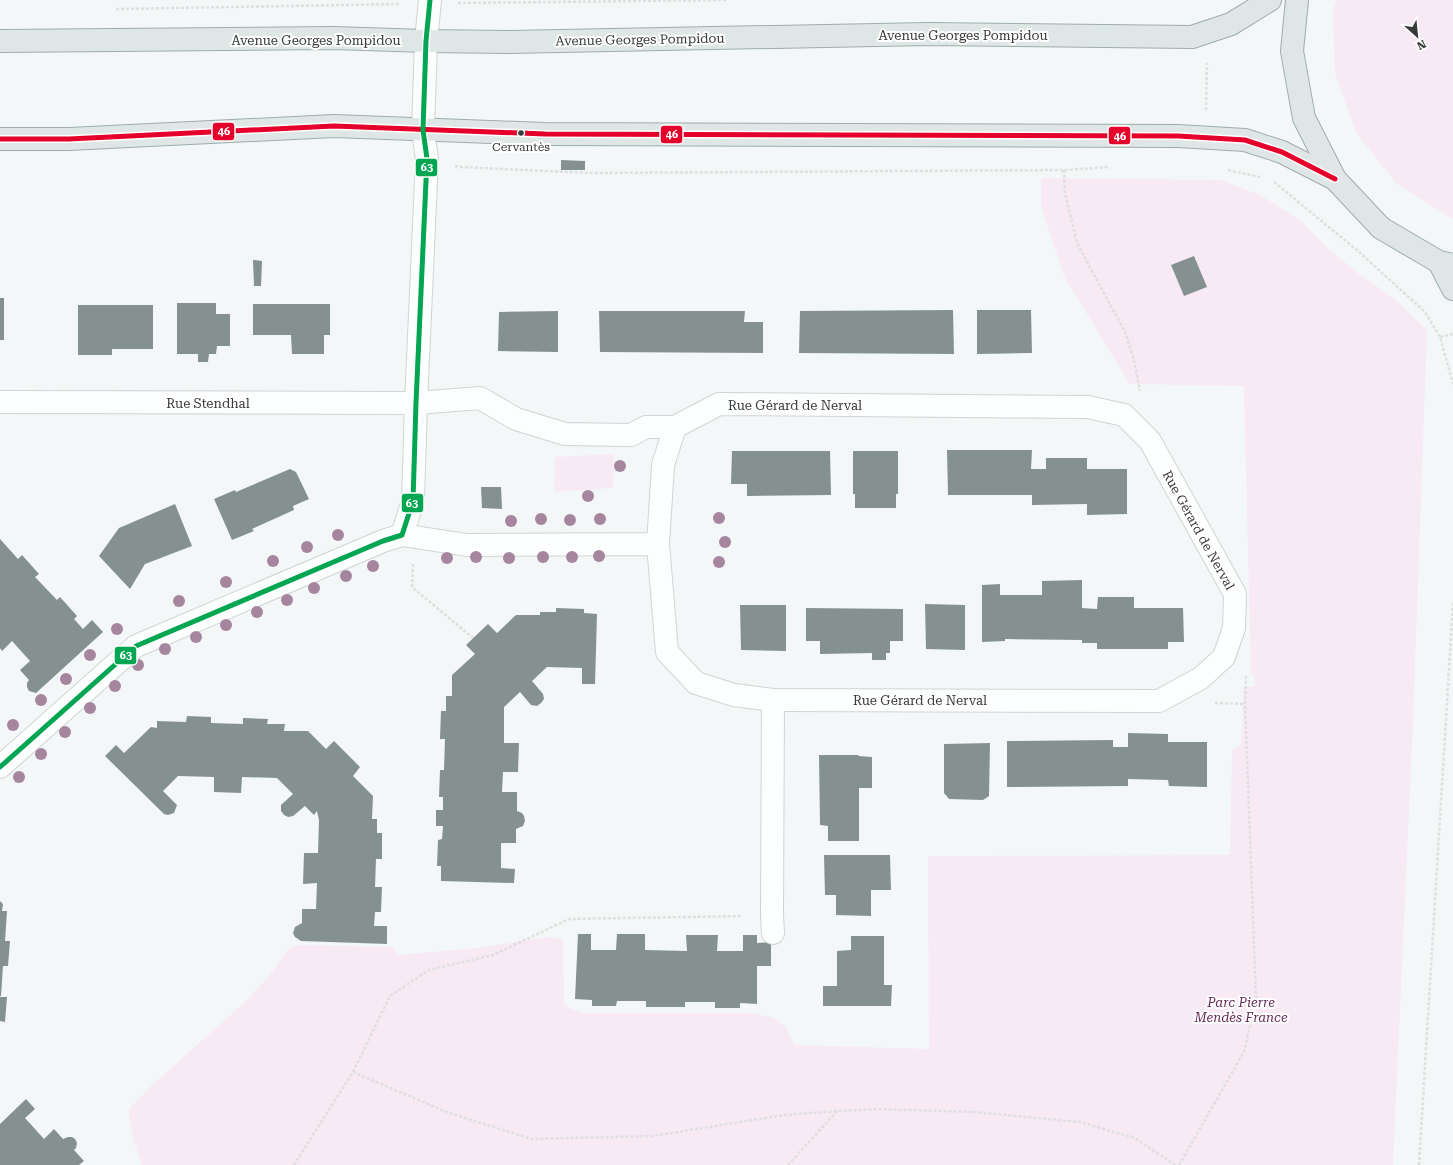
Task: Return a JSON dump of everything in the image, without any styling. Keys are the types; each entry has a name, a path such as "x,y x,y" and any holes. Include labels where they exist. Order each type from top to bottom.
{"main road":[{"name":"Avenue Georges Pompidou","path":"0,41 333,38 509,42 927,34 1192,36 1231,24 1270,0"},
{"path":"1297,0 1292,51 1304,118 1335,179 1381,228 1446,264 1453,290"},
{"path":"0,139 77,139 328,126 545,134 1178,136 1245,140 1282,152 1335,179"}],"street":[{"path":"408,535 413,501 426,159 423,130 426,41 430,2"},
{"name":"Rue Stendhal","path":"0,402 416,403 480,398 516,419 565,434 631,435 646,427 675,427"},
{"name":"Rue Gérard de Nerval","path":"719,404 1088,407 1124,415 1150,441 1235,594 1234,628 1224,657 1201,678 1159,701 773,700 734,695 696,683 667,652 658,544 663,465 675,427 719,404"},
{"path":"0,767 136,646 375,544 408,535 467,545 658,544"},
{"path":"773,700 773,924"}],"path":[{"path":"111,9 430,2 727,0"},
{"path":"1206,138 1207,32"},
{"path":"426,159 460,167 591,173 1064,170 1116,166"},
{"path":"1064,170 1065,193 1077,243 1126,332 1134,360 1141,397"},
{"path":"1228,170 1264,178"},
{"path":"1271,180 1358,251 1425,312 1440,337 1453,384"},
{"path":"1440,337 1453,334"},
{"path":"408,535 412,587 473,638"},
{"path":"1419,1165 1453,603"},
{"path":"1179,1165 1244,1052 1256,998 1245,704 1247,677 1224,657"},
{"path":"294,1165 353,1072 390,996 429,970 493,955 569,919 773,924"},
{"path":"353,1072 449,1113 532,1139 652,1136 784,1115 877,1109 974,1112 1080,1122 1135,1138 1175,1165"},
{"path":"788,1165 837,1112"}],"green space":[{"path":"1336,0 1453,0 1453,219 1397,184 1357,134 1335,74 1333,11"},
{"name":"Parc Pierre Mendès France","path":"1041,178 1221,180 1260,195 1301,221 1323,244 1359,274 1395,299 1427,330 1413,721 1393,1165 142,1165 135,1145 129,1109 150,1087 246,1001 269,976 289,948 300,945 393,947 397,955 478,948 548,937 563,939 564,1004 582,1013 753,1013 774,1018 786,1027 794,1045 929,1049 928,856 1230,855 1232,750 1240,746 1242,741 1243,687 1255,686 1254,674 1251,674 1244,386 1130,384 1065,278 1041,207"},
{"path":"614,454 613,488 554,492 555,457"}],"building":[{"path":"561,160 585,161 585,170 561,170"},
{"path":"1194,256 1207,287 1184,296 1171,265"},
{"path":"253,260 262,261 261,286 254,286"},
{"path":"0,298 4,298 4,340 0,340"},
{"path":"177,303 216,303 216,314 230,314 230,346 217,346 216,354 209,354 208,362 198,362 198,354 177,354"},
{"path":"253,304 330,304 330,335 324,335 324,354 292,354 291,335 253,335"},
{"path":"78,305 153,305 153,349 112,349 112,355 78,355"},
{"path":"953,310 954,354 799,353 800,311"},
{"path":"977,310 1031,310 1032,353 977,354"},
{"path":"558,311 558,352 498,351 499,312"},
{"path":"599,311 745,311 744,322 763,322 763,353 600,352"},
{"path":"947,450 1032,450 1031,469 1046,469 1046,458 1087,458 1087,469 1127,469 1127,514 1087,515 1087,504 1032,505 1032,495 948,495"},
{"path":"732,451 830,451 831,495 747,496 747,484 731,484"},
{"path":"853,451 898,451 898,494 896,494 896,508 855,508 855,494 853,494"},
{"path":"290,469 296,472 309,499 293,506 294,510 252,529 254,531 232,540 214,499 235,490 236,492"},
{"path":"481,487 501,487 502,509 482,508"},
{"path":"175,504 192,546 145,564 130,589 99,556 119,528"},
{"path":"0,539 18,559 22,555 39,574 35,577 57,600 60,597 77,616 74,619 83,629 92,620 103,632 36,693 29,691 27,683 29,680 20,670 30,661 12,641 2,651 0,648"},
{"path":"1082,580 1082,608 1097,609 1098,597 1134,597 1134,608 1183,608 1184,642 1168,642 1168,649 1097,649 1097,643 1082,643 1082,640 1005,639 1005,641 982,642 982,585 1000,584 1000,595 1042,595 1042,581"},
{"path":"925,604 965,605 965,650 926,649"},
{"path":"740,605 786,605 786,651 741,650"},
{"path":"556,608 584,609 584,613 597,614 595,684 582,684 582,668 547,667 532,681 543,694 544,699 541,703 537,706 531,705 520,692 504,707 504,743 519,743 518,772 503,772 502,792 517,792 517,811 522,813 525,821 523,826 516,829 516,843 501,843 501,868 515,869 514,883 441,881 441,866 437,866 438,840 442,839 443,826 436,826 436,810 443,810 443,797 439,797 440,770 444,770 445,739 440,739 441,711 446,711 446,696 452,696 452,675 475,654 466,645 488,624 497,633 516,615 540,615 540,612 556,612"},
{"path":"806,608 903,609 903,641 890,641 890,653 886,653 886,660 872,660 872,653 820,654 820,641 806,641"},
{"path":"187,716 211,717 211,723 243,724 243,718 268,719 267,724 285,724 284,731 308,731 326,749 334,741 360,767 353,776 373,796 372,819 377,819 377,833 382,833 382,859 376,859 375,887 382,887 381,912 375,912 374,926 387,926 387,944 301,941 295,937 293,933 295,927 302,923 302,909 316,909 317,883 303,884 304,853 318,853 319,820 317,811 314,815 305,806 293,816 288,817 284,815 281,811 281,805 293,794 277,778 242,777 241,793 214,792 214,777 178,776 163,791 177,805 174,813 168,815 164,814 105,756 116,745 124,753 151,727 157,728 157,721 186,722"},
{"path":"1128,733 1168,734 1168,742 1207,742 1207,787 1169,786 1168,780 1128,779 1128,786 1007,787 1007,741 1113,740 1113,747 1128,747"},
{"path":"990,743 989,796 983,800 949,799 944,793 944,744"},
{"path":"819,755 858,755 872,757 872,788 859,788 859,841 828,841 828,826 820,825"},
{"path":"824,855 890,855 891,890 871,890 871,916 836,915 836,895 825,895"},
{"path":"0,901 3,904 2,911 7,911 5,941 10,941 8,966 3,966 1,996 0,996"},
{"path":"578,934 591,934 591,950 616,950 617,934 645,934 645,950 687,951 686,935 718,935 717,951 743,951 743,935 757,935 757,943 771,942 771,966 757,966 757,1004 740,1003 740,1008 715,1008 715,1002 685,1002 685,1007 646,1007 646,1001 617,1001 616,1006 592,1006 592,1000 575,999"},
{"path":"851,936 884,936 884,985 892,985 891,1006 823,1006 823,986 837,986 837,951 851,950"},
{"path":"0,997 7,997 5,1022 0,1021"},
{"path":"26,1099 35,1109 25,1118 44,1139 54,1129 63,1139 72,1137 77,1143 74,1150 84,1161 79,1165 0,1165 0,1124"}],"transit line":[{"name":"63","path":"0,767 136,646 383,541 402,535 413,501 427,159 423,130 426,41 430,0"},
{"name":"46","path":"0,139 69,139 334,126 545,134 1178,136 1245,140 1282,152 1335,179"}],"place":[{"name":"Cervantès","path":"521,133"}]}
